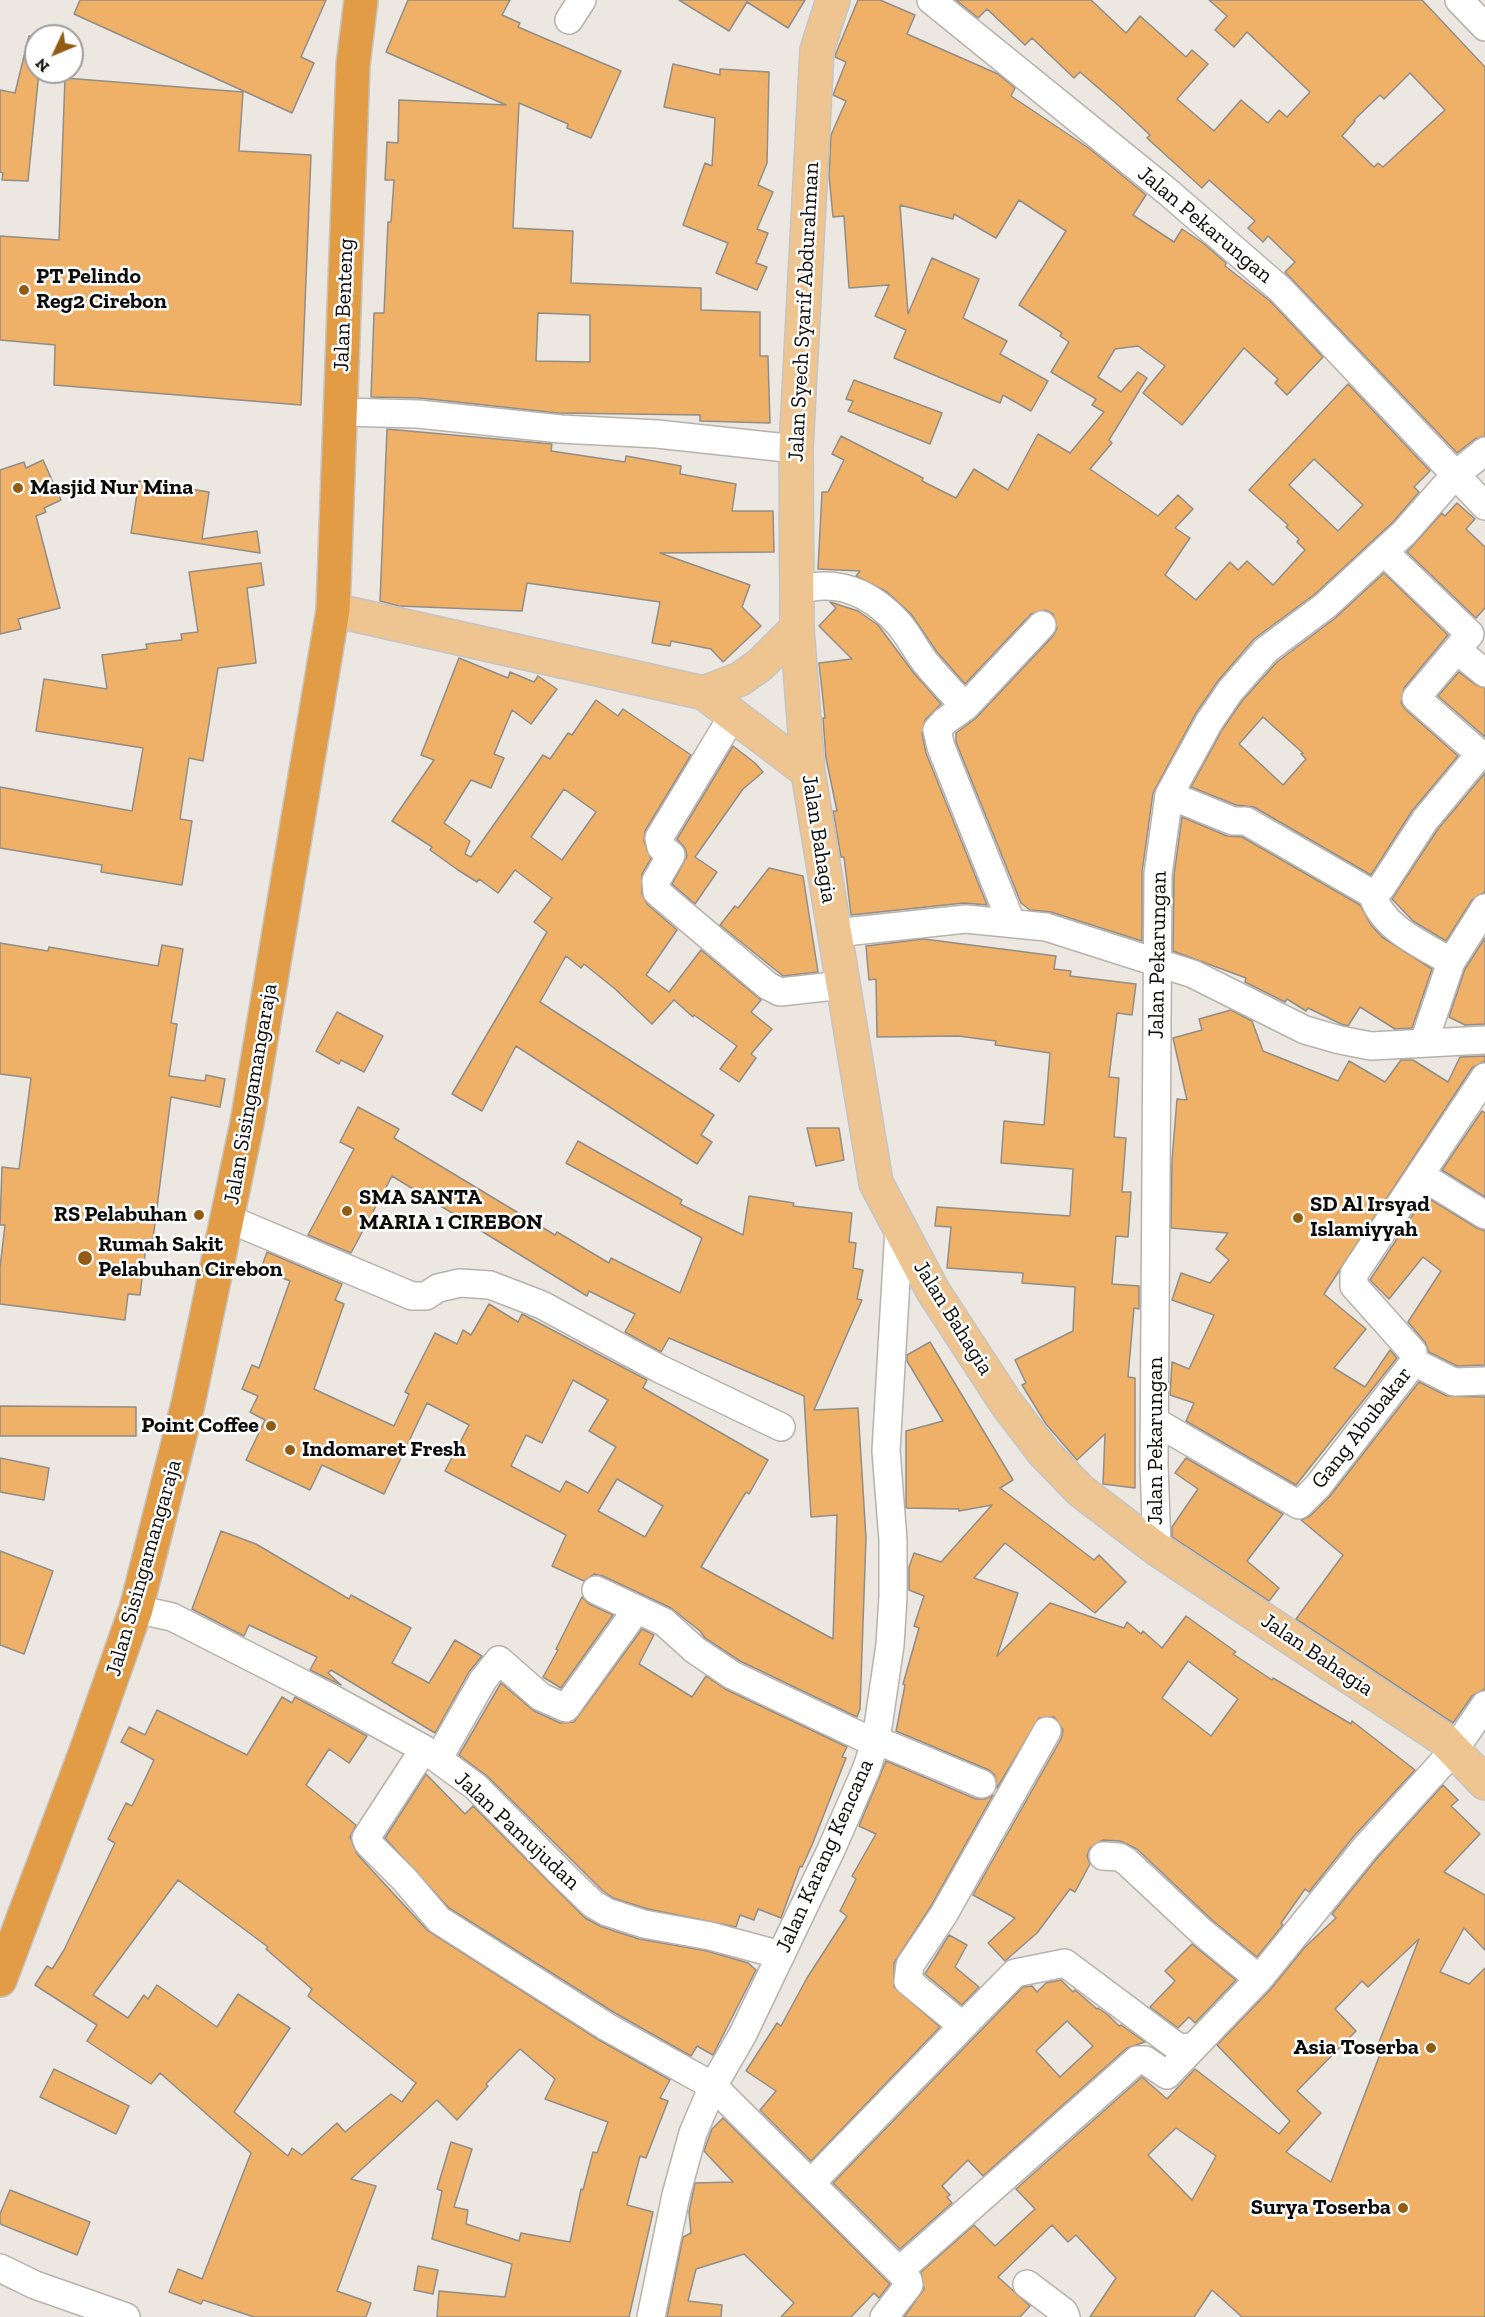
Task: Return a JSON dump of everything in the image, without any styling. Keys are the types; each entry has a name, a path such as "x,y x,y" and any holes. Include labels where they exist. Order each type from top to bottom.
{"highway":[{"name":"Jalan Benteng","path":"333,610 353,64 361,0"},
{"name":"Jalan Sisingamangaraja","path":"0,1980 86,1751 136,1609 189,1404 228,1219 266,1020 333,610"}],"main road":[{"name":"Jalan Syech Syarif Abdurahman","path":"797,628 796,450 817,50 833,0"},
{"path":"333,610 704,693 732,717 808,772"},
{"path":"704,693 740,679 760,665 797,628"},
{"name":"Jalan Bahagia","path":"797,628 808,772 876,1183 933,1291 1006,1403 1044,1453 1081,1491 1157,1549 1276,1626 1455,1749 1485,1783"}],"street":[{"name":"Jalan Pekarungan","path":"931,0 1168,192 1281,290 1485,506"},
{"path":"1459,0 1485,27"},
{"path":"340,412 418,414 561,429 657,434 796,450"},
{"path":"1455,475 1485,451"},
{"name":"Jalan Pekarungan","path":"1157,1549 1154,1466 1158,874 1170,795 1209,722 1230,691 1266,650 1325,606 1384,552 1455,475"},
{"path":"1372,893 1381,888 1425,820 1480,753 1416,698 1470,634 1384,552"},
{"path":"797,591 807,587 838,585 865,594 899,624 925,662 965,707"},
{"path":"1011,922 941,747 937,729 965,707 1042,625"},
{"path":"1457,650 1485,674"},
{"path":"732,717 659,838 661,848 671,855 656,881 657,892 768,986 780,992 843,985"},
{"path":"1170,795 1233,821 1246,821 1372,893 1375,906 1389,924 1451,962"},
{"path":"1424,1042 1451,962 1485,908"},
{"path":"835,933 966,919 1046,927 1157,961 1233,993 1305,1030 1371,1046 1485,1040"},
{"path":"1481,1090 1420,1175 1353,1277 1354,1287 1413,1352 1414,1362 1454,1382 1485,1381"},
{"path":"1420,1175 1485,1215"},
{"path":"228,1219 412,1296 426,1296 438,1288 460,1283 490,1285 542,1305 660,1369 781,1426"},
{"name":"Jalan Karang Kencana","path":"651,2317 688,2154 713,2086 743,2034 831,1850 866,1770 875,1741 890,1645 894,1597 893,1540 886,1451 899,1227"},
{"name":"Gang Abubakar","path":"1156,1422 1299,1505 1318,1486 1414,1362"},
{"path":"596,1590 664,1622 695,1650 732,1675 875,1741 982,1784"},
{"name":"Jalan Pamujudan","path":"136,1609 172,1617 333,1699 431,1754 476,1787 593,1904 607,1912 644,1924 728,1940 781,1955"},
{"path":"637,1609 566,1708 541,1697 499,1659 431,1754 366,1838 368,1844 405,1880 439,1920 455,1932 607,2027 713,2086 899,2271 909,2285 884,2317"},
{"path":"899,2271 1137,2060 1145,2060 1167,2075 1185,2058 1191,2048 1259,1979 1366,1847 1455,1749 1485,1705"},
{"path":"960,2029 958,2022 908,1981 907,1969 944,1914 1047,1731"},
{"path":"1103,1856 1119,1857 1126,1861 1202,1932 1259,1979"},
{"path":"811,2183 1015,1972 1065,1963 1172,2043 1180,2048 1191,2048"},
{"path":"0,2268 35,2285 126,2317"},
{"path":"1027,2284 1064,2312 1066,2317"}],"building":[{"path":"80,0 326,0 301,57 314,63 292,113 74,14"},
{"path":"408,0 510,0 502,15 520,23 518,27 621,71 591,138 567,128 568,124 519,103 513,228 573,231 571,283 701,288 701,310 760,312 760,356 768,356 770,423 700,421 700,415 558,413 420,398 371,397 374,313 384,313 388,222 391,222 394,180 385,180 387,142 398,143 399,100 506,105 386,52","holes":["538,313 590,315 590,362 536,361"]},
{"path":"679,0 805,0 788,28 747,2 729,31"},
{"path":"858,0 880,0 915,15 907,34 998,74 1015,88 1011,96 1090,149 1146,195 1133,215 1174,242 1182,229 1203,243 1226,263 1225,266 1270,301 1323,357 1287,395 1275,383 1278,379 1244,348 1182,425 1143,393 1165,366 1138,346 1115,349 1098,377 1121,392 1138,372 1147,378 1109,440 1112,443 1090,469 1158,516 1178,495 1193,509 1175,528 1190,538 1165,575 1196,600 1230,562 1238,570 1247,561 1273,585 1305,550 1297,542 1299,539 1286,527 1288,525 1249,490 1348,384 1430,471 1414,487 1419,492 1393,522 1315,594 1254,639 1218,681 1196,713 1153,793 1142,872 1142,941 1051,912 1030,910 1021,903 956,742 956,733 976,718 1053,636 1057,628 1053,614 1045,610 1031,614 965,684 937,652 911,614 887,592 856,576 860,571 818,569 822,492 828,492 844,460 832,454 841,436 923,478 922,481 956,498 974,469 1008,490 1038,434 1070,453 1104,412 1092,405 1096,399 1051,372 1069,342 1060,336 1062,333 1019,305 1066,231 1019,200 996,238 954,214 953,219 900,205 908,314 932,258 979,279 963,318 1007,341 1000,354 1048,381 1031,411 1003,395 1000,403 894,358 906,330 875,316 889,285 849,288 844,216 833,217 829,176 831,135 846,101 833,95 846,62 835,57","holes":["1314,459 1363,505 1338,531 1289,485"]},
{"path":"956,0 1091,0 1126,33 1140,16 1186,57 1192,50 1208,64 1177,99 1214,131 1241,100 1268,123 1279,110 1287,117 1310,92 1247,32 1234,47 1215,30 1227,16 1209,0 1422,0 1485,67 1485,436 1475,439 1457,453 1285,272 1295,262 1268,236 1263,242 1248,228 1255,221 1209,180 1202,188 1147,138 1150,135 1080,72 1074,78 1032,38 1025,45 987,9 978,18","holes":["1410,73 1445,110 1383,167 1378,163 1374,167 1342,136 1354,120 1380,95 1384,99"]},
{"path":"24,56 24,84 38,84 28,181 2,180 3,173 0,172 0,90 15,93"},
{"path":"673,64 720,75 720,69 769,72 767,163 758,185 773,192 757,229 768,233 756,263 767,267 757,290 716,273 728,243 683,225 705,163 712,166 715,118 664,107"},
{"path":"84,79 243,92 239,151 311,155 301,405 54,385 55,345 0,340 0,236 59,240 65,84 84,84"},
{"path":"854,380 942,413 930,444 848,411 853,401 846,399"},
{"path":"387,429 552,444 551,451 625,462 626,456 681,466 680,474 736,484 732,511 773,511 774,552 660,553 750,585 742,607 761,626 723,662 711,649 671,641 670,646 652,643 660,602 527,583 522,611 399,606 380,601"},
{"path":"43,460 61,500 44,508 46,512 36,516 60,608 18,619 21,629 0,634 0,470 24,462 26,468"},
{"path":"139,481 209,492 202,539 257,531 260,553 131,533"},
{"path":"1457,503 1475,519 1466,529 1485,547 1485,608 1476,618 1407,552 1442,513 1445,516"},
{"path":"261,563 264,585 247,588 256,663 218,668 203,761 189,758 180,819 192,821 182,885 101,872 102,865 0,848 0,787 132,811 143,748 36,731 44,679 107,689 102,655 147,649 146,644 182,640 181,634 198,632 189,572"},
{"path":"1384,573 1448,635 1404,688 1401,703 1458,756 1412,811 1371,875 1254,807 1236,805 1191,787 1222,730 1242,701 1277,662 1334,619","holes":["1263,717 1303,753 1301,754 1306,759 1283,785 1239,744"]},
{"path":"830,602 858,611 878,625 913,672 941,704 925,720 922,734 926,753 987,905 964,903 851,915 844,857 841,857 833,811 837,811 826,758 823,718 825,718 819,663 852,659 819,626 836,608"},
{"path":"459,658 508,678 510,672 534,682 538,676 557,689 531,724 512,710 494,754 504,758 491,788 471,780 444,823 470,841 465,854 471,857 543,755 550,759 568,733 572,735 596,700 618,716 623,709 691,755 645,831 644,841 651,859 642,874 642,894 647,904 677,930 646,975 669,992 701,950 761,1000 751,1012 772,1029 751,1054 756,1058 739,1082 720,1069 737,1046 694,1015 693,1017 674,1000 652,1024 614,988 584,964 581,968 566,956 540,1002 714,1115 701,1135 712,1142 697,1164 516,1046 482,1111 452,1094 547,932 534,922 552,898 515,870 498,893 479,879 477,882 458,870 430,850 432,847 392,821 434,760 421,755","holes":["564,789 596,812 562,860 531,837"]},
{"path":"1459,672 1476,685 1485,688 1485,737 1438,696"},
{"path":"733,746 763,772 743,789 695,857 717,872 695,904 672,884 687,856 685,848 677,839"},
{"path":"1485,773 1485,892 1472,900 1446,941 1413,921 1392,899 1438,829"},
{"path":"1182,817 1227,836 1242,837 1360,905 1371,925 1382,937 1432,969 1412,1028 1395,1029 1360,1007 1348,1026 1341,1024 1308,1008 1306,1011 1287,999 1285,1002 1245,982 1246,978 1173,951 1174,875"},
{"path":"769,868 803,876 818,972 783,976 720,925 735,906 738,908"},
{"path":"1485,938 1485,1024 1465,1025 1449,1017 1465,969"},
{"path":"924,939 1056,956 1054,969 1071,971 1070,976 1136,984 1132,1015 1117,1013 1109,1077 1119,1078 1114,1137 1126,1138 1122,1192 1131,1192 1128,1237 1116,1236 1112,1284 1139,1286 1139,1309 1134,1308 1128,1377 1135,1378 1135,1488 1103,1484 1105,1434 1077,1460 1046,1424 1022,1385 1026,1383 1015,1360 1073,1331 1075,1287 1022,1283 1023,1273 947,1268 951,1227 935,1226 937,1207 1070,1216 1073,1169 1001,1163 1004,1121 1044,1125 1050,1053 995,1045 996,1041 958,1036 877,1037 876,979 869,980 866,946"},
{"name":"Rumah Sakit Pelabuhan Cirebon","path":"0,943 48,951 49,947 158,966 162,945 183,949 171,1023 177,1024 169,1076 205,1081 206,1075 225,1079 220,1107 171,1097 153,1239 147,1239 140,1295 128,1294 125,1320 0,1304 0,1268 5,1225 0,1225 2,1167 19,1169 31,1078 0,1074"},
{"path":"1231,1010 1252,1021 1263,1051 1338,1081 1349,1061 1385,1082 1401,1060 1413,1060 1448,1082 1460,1057 1485,1056 1485,1061 1472,1068 1324,1294 1366,1329 1334,1368 1365,1387 1390,1350 1397,1358 1296,1485 1186,1421 1194,1403 1170,1395 1172,1362 1189,1369 1214,1315 1172,1300 1181,1273 1210,1283 1229,1260 1216,1249 1228,1233 1171,1228 1172,1160 1177,1099 1187,1100 1173,1038 1202,1030 1199,1019"},
{"path":"337,1012 383,1036 364,1072 341,1060 339,1064 316,1051"},
{"path":"358,1107 399,1129 394,1138 555,1235 557,1232 609,1263 611,1258 680,1293 702,1238 566,1163 578,1141 682,1200 680,1204 743,1235 749,1196 794,1203 793,1206 852,1213 849,1242 856,1243 853,1268 863,1270 857,1299 862,1300 814,1410 858,1408 866,1538 860,1709 857,1717 740,1661 705,1638 700,1631 671,1608 603,1576 594,1574 584,1581 552,1566 566,1535 445,1471 469,1425 427,1403 384,1494 322,1465 310,1490 246,1460 265,1420 250,1412 258,1396 242,1389 252,1365 259,1368 290,1281 261,1269 267,1252 342,1284 335,1300 344,1304 314,1389 394,1426 409,1394 405,1392 435,1333 457,1344 463,1330 471,1335 489,1304 518,1322 522,1314 647,1380 643,1388 768,1460 749,1494 746,1492 701,1567 833,1639 837,1515 811,1517 804,1396 669,1338 661,1352 625,1332 635,1314 589,1291 587,1296 392,1176 351,1253 308,1235 354,1149 340,1142","holes":["573,1380 608,1400 589,1431 616,1447 588,1493 566,1481 560,1492 511,1466 526,1435 542,1443","617,1479 663,1506 645,1537 598,1511"]},
{"path":"1482,1111 1485,1113 1485,1197 1442,1170"},
{"path":"807,1128 839,1128 844,1160 816,1166"},
{"path":"1425,1196 1485,1231 1485,1365 1457,1366 1429,1352 1425,1342 1408,1322 1441,1271 1423,1257 1389,1299 1370,1280"},
{"path":"930,1342 1013,1480 1000,1488 1094,1560 1099,1555 1126,1582 1095,1613 1005,1543 974,1578 1018,1593 997,1656 1050,1603 1124,1628 1127,1622 1141,1634 1143,1631 1162,1648 1186,1616 1236,1652 1233,1654 1272,1680 1273,1678 1351,1724 1352,1721 1415,1770 1354,1836 1309,1892 1305,1889 1281,1923 1283,1925 1257,1957 1212,1920 1137,1849 1120,1841 1103,1840 1090,1848 1087,1856 1090,1864 1075,1892 1070,1889 1037,1933 1005,1961 988,1943 1015,1918 973,1895 1061,1739 1063,1730 1054,1717 1039,1718 997,1788 995,1775 989,1770 896,1731 905,1685 903,1684 919,1628 914,1626 924,1596 909,1590 909,1567 914,1553 941,1562 992,1505 959,1511 959,1509 906,1508 906,1431 943,1421 907,1361 907,1355","holes":["1188,1661 1238,1699 1211,1736 1162,1698"]},
{"path":"1419,1382 1447,1396 1485,1397 1485,1689 1472,1696 1453,1723 1296,1619 1343,1555 1301,1520 1310,1516 1330,1496"},
{"path":"0,1406 136,1407 136,1436 0,1436"},
{"path":"0,1458 49,1468 44,1500 0,1492"},
{"path":"1186,1458 1283,1514 1247,1561 1279,1588 1269,1601 1172,1537 1172,1527 1198,1489 1175,1473"},
{"path":"221,1531 256,1544 349,1599 351,1595 411,1628 392,1663 429,1683 455,1640 482,1656 469,1672 435,1733 331,1670 328,1673 341,1685 310,1670 317,1657 249,1625 244,1636 192,1609"},
{"path":"0,1551 53,1571 24,1654 0,1645"},
{"path":"582,1597 589,1604 613,1615 561,1688 543,1677"},
{"path":"642,1629 654,1635 639,1664 692,1697 706,1676 725,1689 847,1747 842,1757 846,1758 812,1845 802,1867 800,1866 781,1918 758,1909 754,1920 740,1915 736,1927 648,1909 613,1898 603,1891 487,1776 459,1755 501,1683 534,1711 560,1723 574,1722"},
{"path":"282,1697 292,1703 295,1697 367,1736 349,1763 329,1749 306,1785 356,1825 350,1837 357,1854 427,1930 599,2040 670,2080 660,2098 668,2101 646,2158 640,2156 627,2205 653,2212 629,2317 437,2317 439,2291 505,2297 512,2264 432,2239 442,2191 437,2189 451,2142 472,2149 454,2207 468,2210 466,2224 519,2241 521,2233 570,2242 581,2189 583,2190 593,2152 597,2153 608,2122 545,2099 555,2079 520,2049 486,2084 488,2086 457,2120 437,2100 351,2179 376,2186 337,2291 371,2303 366,2317 254,2317 203,2300 201,2304 169,2292 178,2269 202,2279 251,2153 160,2073 151,2084 87,2041 97,2025 35,1985 47,1966 52,1969 64,1950 115,1843 108,1839 126,1803 132,1806 154,1760 121,1742 129,1727 145,1735 157,1710 247,1755","holes":["178,1880 268,1947 266,1949 312,1989 308,1996 416,2083 402,2102 391,2094 345,2132 337,2123 302,2155 292,2148 288,2156 234,2112 290,2028 238,1994 217,2027 157,1985 148,1999 144,1995 128,2018 93,1995"]},
{"path":"886,1761 976,1799 985,1799 993,1795 931,1906 894,1963 894,1987 940,2027 811,2161 760,2110 776,2091 746,2071 777,2023 781,2026 807,1978 847,1916 840,1911 856,1879 852,1876 876,1834 859,1826"},
{"path":"426,1774 465,1814 473,1806 585,1918 602,1927 639,1939 707,1951 748,1963 756,1970 713,2055 697,2046 691,2056 615,2013 449,1908 385,1838"},
{"path":"1443,1785 1458,1800 1451,1806 1480,1834 1444,1872 1485,1895 1485,1950 1464,1928 1440,1972 1469,1984 1485,1968 1485,2317 1242,2317 1212,2290 1194,2317 1090,2317 1116,2278 1076,2235 1068,2242 1052,2225 998,2277 1030,2306 1020,2317 904,2317 924,2289 921,2272 974,2225 995,2246 1035,2209 1016,2189 1142,2077 1167,2099 1195,2069 1279,2134 1290,2121 1217,2045 1270,1990 1305,1947 1336,1918 1332,1914 1378,1857","holes":["1419,1939 1376,2050 1384,2044 1331,2182 1286,2152 1321,2113 1297,2091 1356,2031 1335,2009 1362,1981 1368,1987","1176,2128 1216,2156 1192,2200 1148,2155"]},
{"path":"949,1935 967,1945 955,1967 979,1987 962,2005 925,1974"},
{"path":"1192,1944 1236,1980 1195,2023 1189,2017 1178,2028 1150,2007 1175,1981 1165,1971"},
{"path":"1061,1980 1073,1992 1075,1990 1119,2026 1121,2025 1145,2042 1127,2048 983,2176 968,2160 942,2186 950,2195 947,2197 952,2203 900,2249 833,2183 1023,1987 1032,1986 1037,1992 1046,1983","holes":["1067,2021 1093,2046 1060,2077 1036,2051"]},
{"path":"54,2069 129,2106 116,2134 40,2097"},
{"path":"723,2118 890,2284 879,2298 874,2293 851,2317 781,2317 794,2303 744,2254 696,2269 688,2301 722,2305 721,2317 667,2317 683,2237 691,2233 689,2212 695,2183 733,2182 704,2151 712,2129"},
{"path":"10,2190 90,2222 77,2255 0,2224 0,2214"},
{"path":"418,2266 438,2270 433,2294 414,2290"}],"place":[{"name":"PT Pelindo Reg2 Cirebon","path":"24,290"},
{"name":"Masjid Nur Mina","path":"18,488"},
{"name":"SMA SANTA MARIA 1 CIREBON","path":"347,1211"},
{"name":"RS Pelabuhan","path":"199,1215"},
{"name":"SD Al Irsyad Islamiyyah","path":"1298,1218"},
{"name":"Rumah Sakit Pelabuhan Cirebon","path":"85,1258"},
{"name":"Point Coffee","path":"271,1426"},
{"name":"Indomaret Fresh","path":"290,1450"},
{"name":"Asia Toserba","path":"1431,2048"},
{"name":"Surya Toserba","path":"1403,2208"}]}
